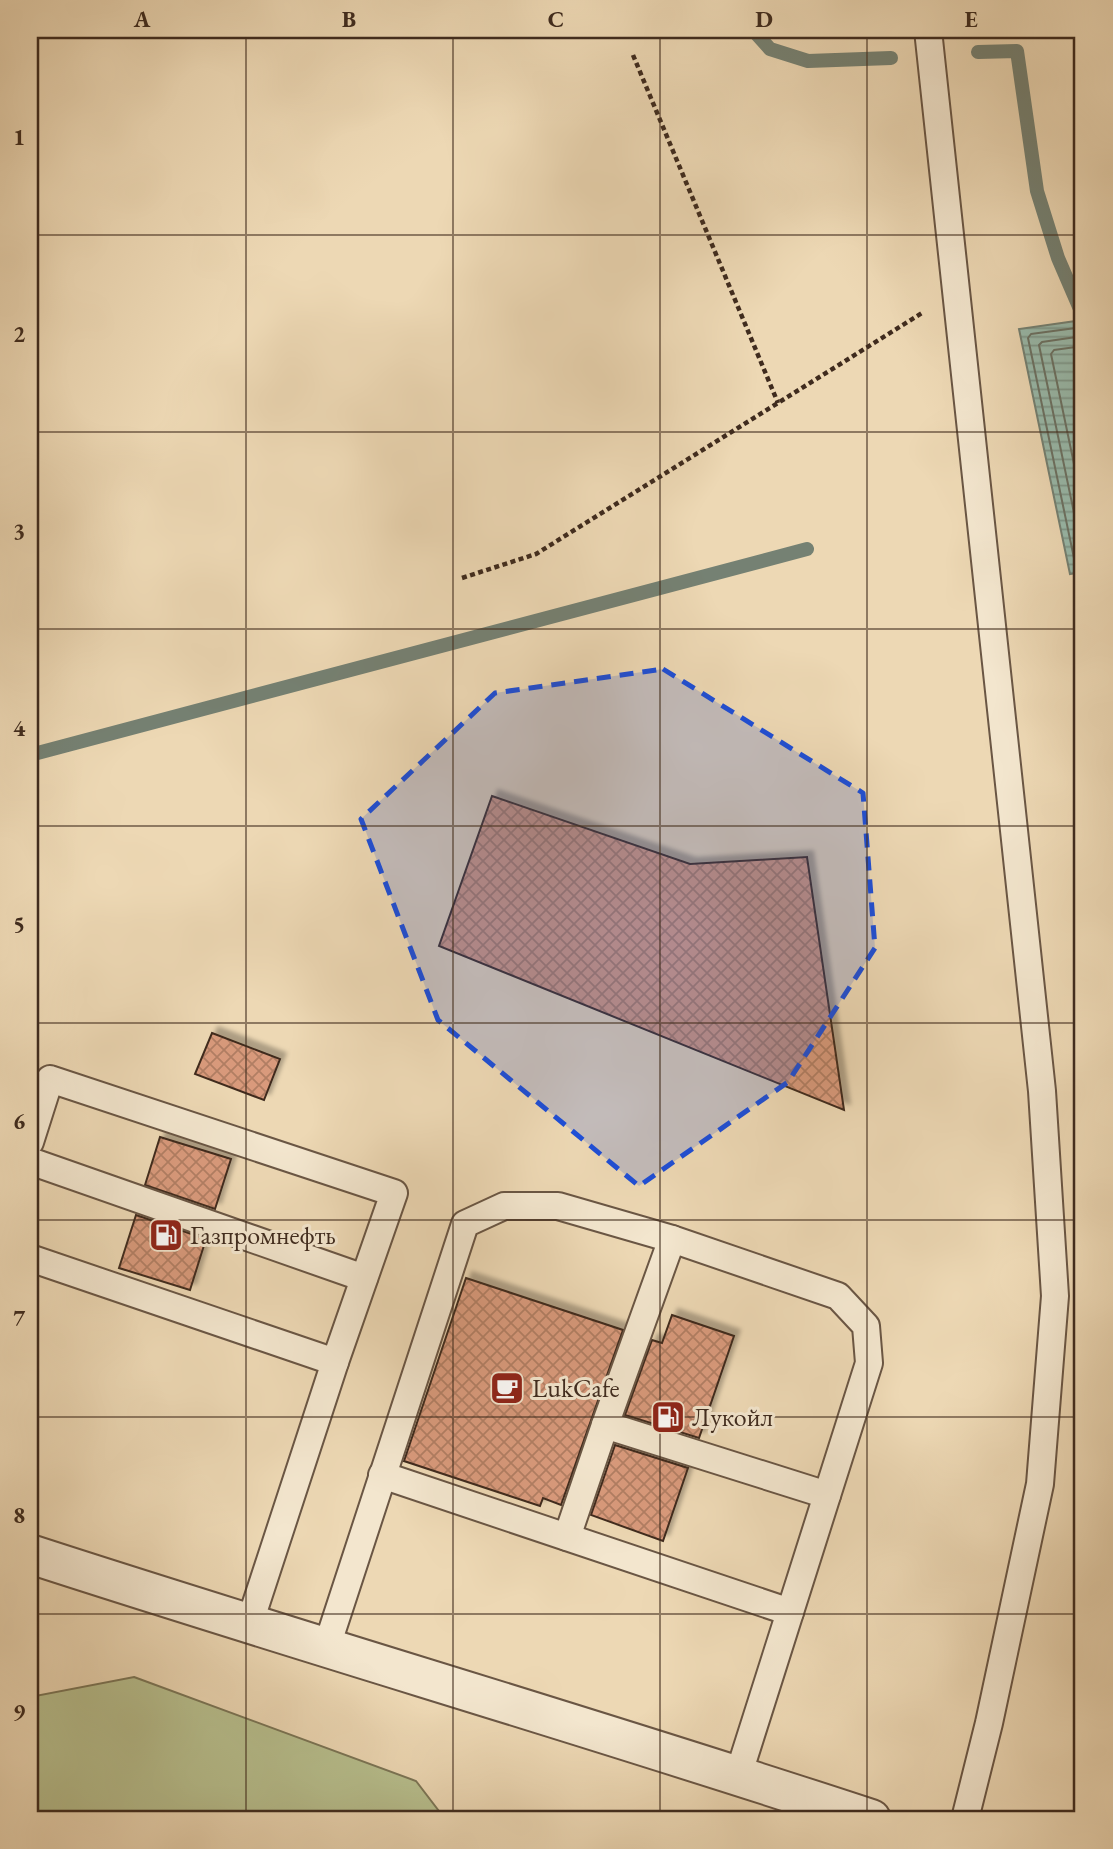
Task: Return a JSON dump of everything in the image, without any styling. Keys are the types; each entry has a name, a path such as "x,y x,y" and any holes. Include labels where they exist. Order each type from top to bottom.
{"street":[{"path":"30,1554 871,1819"}],"lane":[{"path":"928,30 1042,1091 1055,1296 1040,1484 989,1723 965,1819"},
{"path":"30,1142 50,1079 394,1193 335,1362 249,1625"},
{"path":"30,1161 364,1278"},
{"path":"326,1649 465,1224 504,1206 558,1206 672,1239 838,1296 866,1326 869,1363 738,1776"},
{"path":"568,1537 672,1239"},
{"path":"30,1258 335,1362"},
{"path":"605,1425 827,1496"},
{"path":"382,1475 790,1612"}],"path":[{"path":"633,54 778,403"},
{"path":"462,578 536,554 956,292"}],"highlighted area":[{"path":"663,669 863,793 875,948 788,1082 639,1186 438,1020 361,819 495,693"}],"green space":[{"path":"134,1677 416,1781 445,1819 30,1819 30,1697"}],"water":[{"path":"1083,320 1083,572 1070,574 1019,329"}],"building":[{"path":"492,796 690,864 807,857 844,1110 439,946"},
{"path":"212,1033 280,1059 264,1100 195,1074"},
{"path":"160,1137 231,1159 215,1209 145,1185"},
{"path":"136,1215 206,1239 190,1290 119,1268"},
{"path":"466,1278 623,1330 561,1505 543,1498 540,1506 404,1461"},
{"path":"672,1315 734,1336 699,1438 625,1415 652,1340 662,1343"},
{"path":"615,1445 688,1468 663,1541 591,1515"}],"waterway":[{"path":"753,30 770,49 808,61 891,58"},
{"path":"978,52 1017,51 1037,191 1058,258 1083,316"},
{"path":"30,755 807,549"}],"place":[{"name":"Газпромнефть","path":"166,1235"},
{"name":"LukCafe","path":"507,1388"},
{"name":"Лукойл","path":"668,1417"}]}
